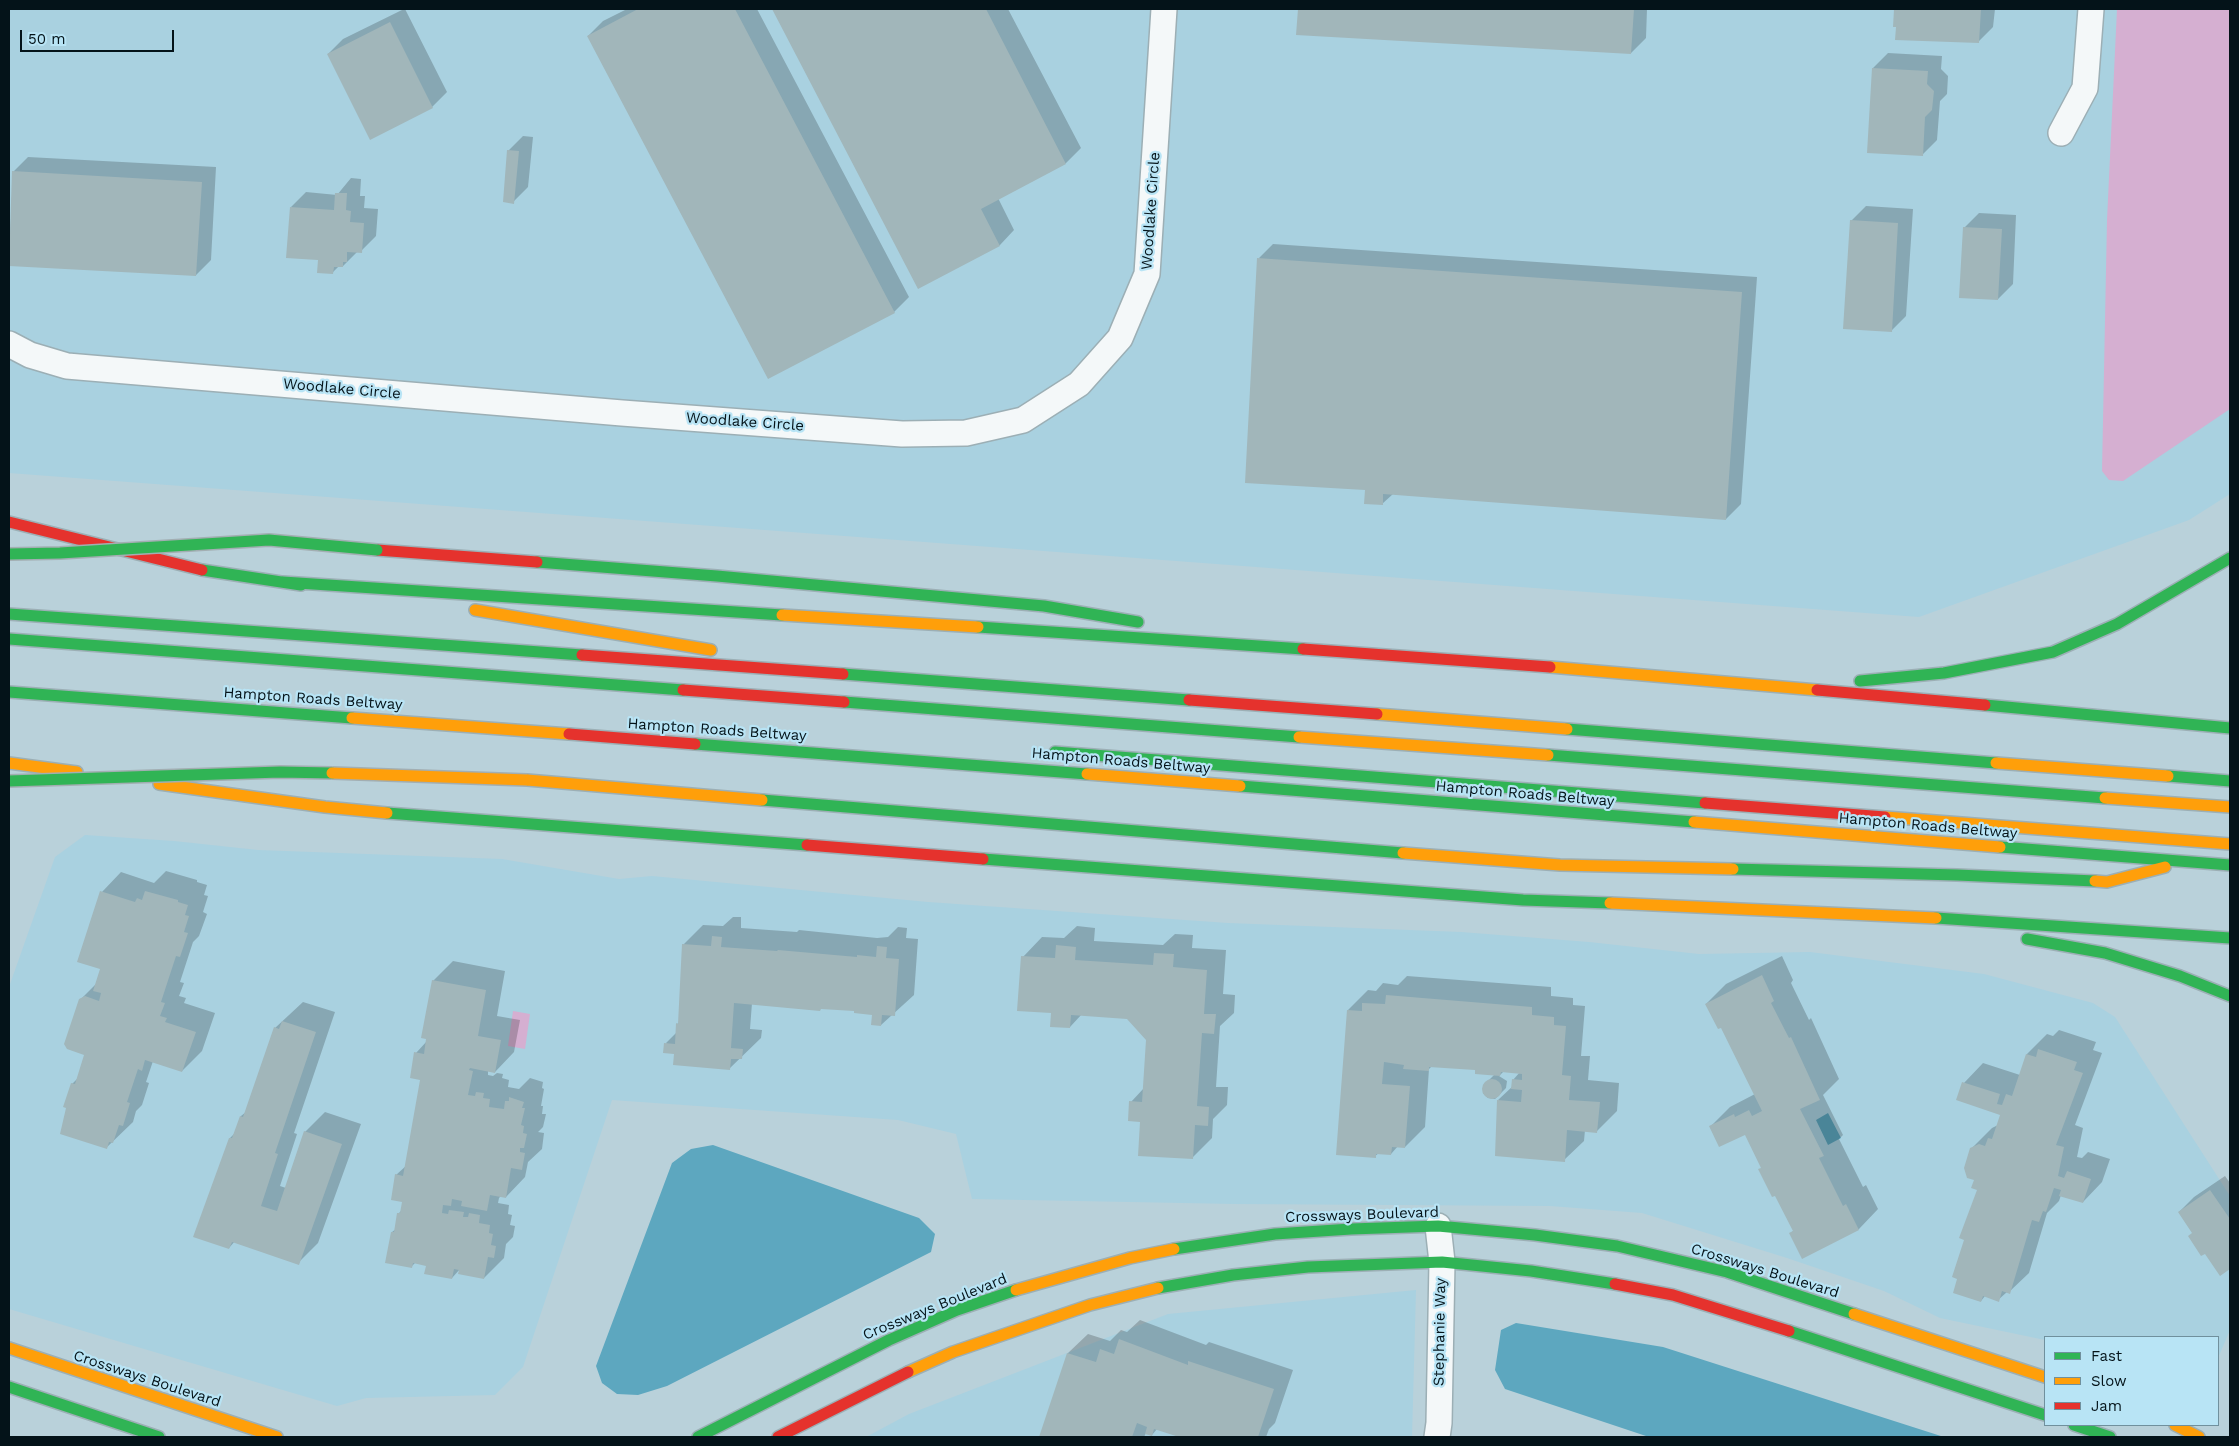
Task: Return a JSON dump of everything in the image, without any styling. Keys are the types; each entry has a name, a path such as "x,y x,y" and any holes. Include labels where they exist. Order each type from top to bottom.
{"main road":[{"path":"9,522 210,572 428,604"},
{"path":"9,554 60,553 269,540 717,576 1044,606 1150,624"},
{"path":"1682,677 1846,682 1944,673 2053,652 2117,624 2230,558"},
{"path":"283,582 1294,648 1682,677 2230,728"},
{"path":"466,609 862,677"},
{"path":"9,614 1088,692 2230,781"},
{"path":"1179,628 1294,648"},
{"path":"9,639 2230,807"},
{"name":"Hampton Roads Beltway","path":"9,692 975,764 2230,865"},
{"path":"1038,751 2230,844"},
{"path":"9,763 325,807 399,814 1523,900 1898,915 2230,938"},
{"path":"9,781 280,772 365,773 527,780 1095,829 1560,865 1948,875 2107,882 2184,862"},
{"path":"1898,915 2105,953 2189,979 2230,996"},
{"name":"Crossways Boulevard","path":"698,1437 889,1340 957,1310 1025,1286 1130,1258 1218,1242 1275,1234 1438,1226 1581,1240 1654,1254 1754,1280 2044,1378"},
{"path":"778,1437 886,1382 953,1352 1090,1305 1154,1289 1233,1276 1308,1267 1442,1262 1540,1272 1673,1295 1729,1311 2044,1415"},
{"name":"Crossways Boulevard","path":"9,1348 276,1437"},
{"path":"9,1387 159,1437"},
{"path":"2077,1426 2110,1437"},
{"path":"2177,1426 2199,1437"}],"street":[{"name":"Woodlake Circle","path":"9,344 30,355 67,366 893,434 966,433 1023,420 1079,384 1120,338 1147,274 1164,9"},
{"path":"2062,133 2086,88 2091,9"},
{"name":"Stephanie Way","path":"1436,1437 1439,1423 1442,1262 1438,1226"}],"shaded area":[{"path":"9,9 2230,9 2230,494 2189,520 1919,617 9,473"},
{"path":"2117,9 2230,9 2230,409 2123,481 2109,480 2102,471 2107,220"},
{"path":"85,835 174,841 258,850 502,859 619,879 652,876 928,902 1228,923 1461,932 1589,942 1699,954 1810,952 1984,974 2093,1003 2115,1017 2230,1196 2230,1330 2219,1356 2219,1336 2044,1336 2044,1340 1940,1318 1884,1291 1787,1258 1642,1213 1550,1206 1235,1204 972,1199 956,1134 898,1120 612,1100 523,1367 495,1395 366,1398 337,1406 9,1309 9,987 55,857"},
{"path":"513,1011 530,1014 525,1049 508,1046"},
{"path":"1828,1113 1841,1138 1828,1145 1816,1120"},
{"path":"713,1145 919,1218 935,1234 931,1252 667,1386 638,1395 617,1394 602,1383 596,1366 672,1163 691,1149"},
{"path":"1416,1290 1412,1437 866,1437 909,1414 1168,1314"},
{"path":"1516,1323 1663,1347 1944,1437 1649,1437 1505,1389 1495,1370 1501,1330"}],"building":[{"path":"638,9 735,9 895,313 768,379 587,36"},
{"path":"772,9 986,9 1066,164 981,209 1000,246 918,289"},
{"path":"1298,9 1634,9 1631,54 1296,35"},
{"path":"1894,9 1981,9 1979,43 1895,40 1896,27 1893,27"},
{"path":"390,22 433,108 370,140 327,54"},
{"path":"1872,68 1928,71 1927,84 1934,91 1932,110 1925,117 1923,156 1867,153"},
{"path":"507,150 519,151 514,204 503,202"},
{"path":"12,171 202,182 196,276 9,266"},
{"path":"335,193 347,193 346,210 351,211 350,222 364,223 362,253 347,252 347,262 343,262 343,267 334,267 333,274 317,273 318,260 286,258 290,207 334,210"},
{"path":"1850,220 1898,223 1892,332 1843,329"},
{"path":"1963,227 2002,229 1998,300 1959,298"},
{"path":"1257,258 1742,292 1726,520 1383,494 1383,505 1364,504 1365,490 1245,483"},
{"path":"100,891 135,902 137,898 142,900 145,891 178,900 178,902 188,905 185,915 189,916 184,932 188,933 180,957 176,956 161,1002 165,1003 160,1016 167,1018 165,1022 196,1032 182,1072 145,1060 142,1071 138,1069 127,1102 130,1103 123,1126 119,1125 113,1143 109,1142 107,1149 60,1134 66,1108 63,1107 71,1083 75,1084 84,1055 67,1049 64,1044 79,999 85,996 99,1001 101,993 93,991 100,969 77,962"},
{"path":"712,936 722,937 721,947 857,957 857,955 876,957 877,946 887,947 886,958 899,959 895,1016 882,1015 881,1026 871,1025 872,1015 854,1013 854,1011 821,1009 820,1011 734,1003 731,1048 743,1049 742,1059 731,1059 730,1070 673,1065 674,1054 663,1053 664,1043 675,1044 676,1023 678,1024 682,944 711,946"},
{"path":"1056,945 1076,947 1075,960 1153,965 1154,953 1174,954 1173,967 1207,970 1204,1014 1216,1014 1214,1034 1202,1033 1197,1106 1209,1107 1208,1126 1195,1125 1193,1159 1138,1156 1140,1122 1128,1121 1129,1101 1142,1102 1146,1040 1127,1019 1071,1015 1070,1028 1050,1027 1051,1013 1017,1011 1021,956 1055,958"},
{"path":"1762,975 1774,1001 1771,1003 1789,1038 1791,1037 1820,1100 1800,1109 1824,1156 1819,1158 1843,1206 1846,1204 1859,1230 1802,1259 1789,1233 1793,1231 1775,1196 1772,1197 1758,1169 1761,1168 1745,1135 1719,1147 1709,1126 1734,1114 1735,1117 1749,1110 1752,1116 1762,1111 1721,1028 1718,1029 1705,1004"},
{"path":"432,980 486,990 478,1036 501,1040 495,1073 470,1068 469,1070 473,1071 468,1095 475,1096 476,1092 484,1093 483,1098 490,1099 489,1107 504,1109 505,1101 509,1101 509,1097 524,1102 522,1108 525,1108 521,1125 524,1126 523,1133 527,1134 524,1148 520,1148 520,1152 525,1153 522,1170 511,1168 506,1198 490,1195 487,1211 461,1206 462,1201 452,1199 451,1206 443,1205 442,1213 448,1214 449,1210 464,1212 463,1217 468,1217 469,1213 480,1215 479,1223 490,1225 489,1233 493,1234 491,1245 496,1246 494,1258 488,1257 484,1279 458,1274 459,1270 454,1269 452,1279 424,1274 426,1266 413,1263 412,1268 385,1263 391,1232 394,1232 397,1213 400,1213 402,1202 391,1200 395,1174 403,1176 420,1080 410,1078 414,1052 424,1054 426,1039 421,1038"},
{"path":"1386,995 1532,1007 1532,1015 1554,1017 1554,1025 1566,1026 1562,1075 1571,1076 1569,1100 1600,1102 1597,1133 1567,1130 1565,1162 1495,1156 1497,1100 1521,1102 1522,1090 1511,1089 1512,1079 1522,1080 1522,1074 1501,1072 1500,1076 1475,1074 1475,1070 1429,1067 1429,1071 1403,1069 1404,1065 1384,1062 1382,1084 1410,1086 1405,1148 1392,1147 1391,1155 1376,1154 1376,1158 1336,1155 1347,1010 1362,1011 1362,1003 1385,1004"},
{"path":"282,1021 316,1032 275,1153 278,1154 261,1206 277,1211 304,1131 342,1144 299,1265 232,1242 229,1249 193,1237 229,1138 232,1138 240,1116 243,1117 274,1027 279,1029"},
{"path":"2038,1049 2077,1062 2074,1070 2083,1073 2056,1145 2064,1147 2058,1176 2064,1178 2067,1171 2091,1179 2083,1203 2059,1196 2061,1190 2054,1188 2046,1212 2043,1211 2039,1222 2032,1220 2010,1294 2002,1291 1999,1302 1983,1296 1981,1302 1953,1293 1957,1279 1952,1277 1964,1240 1959,1238 1977,1190 1971,1188 1974,1180 1967,1178 1964,1168 1970,1148 1979,1144 1985,1146 1988,1138 1992,1139 2000,1115 1956,1100 1962,1082 2000,1094 1997,1104 2002,1105 2006,1094 2012,1096 2026,1054 2036,1057"},
{"path":"1488,1079 1496,1079 1502,1085 1502,1093 1496,1099 1488,1099 1482,1093 1482,1085"},
{"path":"2210,1190 2230,1219 2230,1269 2220,1276 2205,1254 2201,1256 2188,1236 2192,1233 2178,1212"},
{"path":"1119,1339 1188,1365 1188,1361 1274,1389 1258,1437 1179,1437 1154,1429 1152,1436 1145,1434 1147,1427 1137,1423 1132,1437 1039,1437 1067,1353 1096,1362 1100,1349 1114,1354"}],"traffic: fast":[{"path":"9,554 60,553 269,540 377,550"},
{"path":"1860,681 1944,673 2053,652 2117,624 2230,558"},
{"path":"537,562 717,576 1044,606 1138,622"},
{"path":"202,570 301,585"},
{"path":"283,582 782,615"},
{"path":"9,614 582,655"},
{"path":"978,627 1303,649"},
{"path":"9,639 683,690"},
{"path":"843,674 1189,700"},
{"path":"9,692 352,718"},
{"path":"844,702 1299,737"},
{"path":"1985,705 2230,728"},
{"path":"1567,729 1996,763"},
{"path":"695,744 1087,774"},
{"path":"1055,752 1705,803"},
{"path":"1548,755 2105,798"},
{"path":"9,781 280,772 332,773"},
{"path":"2168,776 2230,781"},
{"path":"1240,786 1694,822"},
{"path":"762,800 1403,853"},
{"path":"387,813 807,845"},
{"path":"2000,847 2230,865"},
{"path":"983,859 1523,900 1610,903"},
{"path":"1733,869 2095,881"},
{"path":"1936,918 2230,938"},
{"path":"2027,939 2105,953 2180,976 2230,996"},
{"path":"1174,1249 1275,1234 1351,1229 1438,1226 1535,1235 1617,1246 1727,1272 1854,1314"},
{"path":"1158,1288 1233,1275 1308,1267 1442,1262 1531,1271 1615,1284"},
{"path":"698,1437 889,1340 957,1310 1016,1290"},
{"path":"1789,1331 2044,1415"},
{"path":"9,1387 159,1437"},
{"path":"2077,1426 2110,1437"}],"traffic: slow":[{"path":"475,610 711,650"},
{"path":"782,615 978,627"},
{"path":"1550,667 1817,690"},
{"path":"1377,714 1567,729"},
{"path":"352,718 569,734"},
{"path":"1299,737 1548,755"},
{"path":"9,763 77,772"},
{"path":"1996,763 2168,776"},
{"path":"332,773 527,780"},
{"path":"1087,774 1240,786"},
{"path":"527,780 762,800"},
{"path":"159,784 325,807 387,813"},
{"path":"2105,798 2230,807"},
{"path":"1885,817 2230,844"},
{"path":"1694,822 2000,847"},
{"path":"1403,853 1560,865 1733,869"},
{"path":"2095,881 2107,882 2165,867"},
{"path":"1610,903 1936,918"},
{"path":"1016,1290 1130,1258 1174,1249"},
{"path":"908,1372 953,1352 1090,1305 1158,1288"},
{"path":"1854,1314 2044,1377"},
{"path":"9,1348 277,1437"},
{"path":"2177,1426 2199,1437"}],"traffic: jam":[{"path":"9,522 202,570"},
{"path":"377,550 537,562"},
{"path":"1303,649 1550,667"},
{"path":"582,655 843,674"},
{"path":"683,690 844,702"},
{"path":"1817,690 1985,705"},
{"path":"1189,700 1377,714"},
{"path":"569,734 695,744"},
{"path":"1705,803 1885,817"},
{"path":"807,845 983,859"},
{"path":"1615,1284 1673,1295 1789,1331"},
{"path":"778,1437 908,1372"}]}
